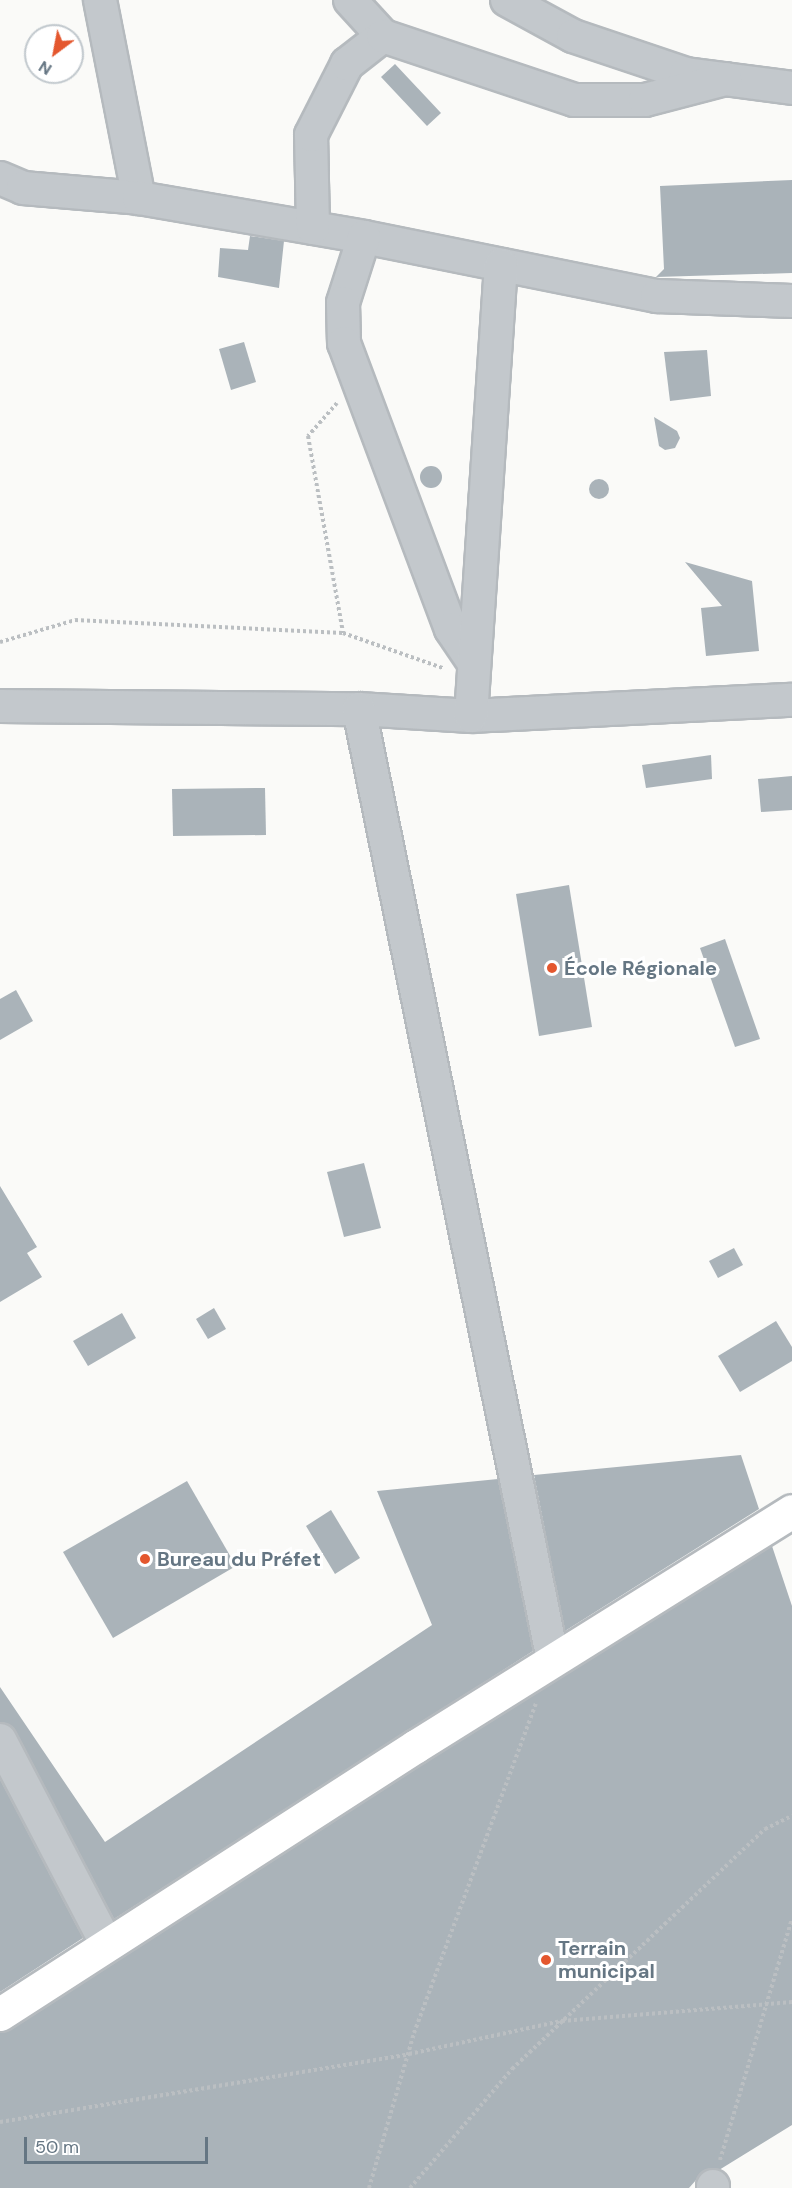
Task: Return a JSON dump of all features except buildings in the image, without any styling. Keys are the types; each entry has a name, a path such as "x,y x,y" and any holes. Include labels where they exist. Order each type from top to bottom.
{"main road":[{"path":"0,2014 553,1660 792,1512"}],"street":[{"path":"100,0 139,198"},
{"path":"350,0 383,36 574,100 645,100 725,79"},
{"path":"507,0 573,36 686,74 792,88"},
{"path":"313,228 311,135 347,64 383,36"},
{"path":"0,178 23,188 139,198 364,237 657,296 792,301"},
{"path":"364,237 343,303 344,343 356,382 451,628 473,670"},
{"path":"471,716 501,264"},
{"path":"0,706 358,709 471,716 792,700"},
{"path":"358,709 553,1660"},
{"path":"0,1740 107,1945"}],"path":[{"path":"343,633 309,436 356,382"},
{"path":"0,642 75,620 343,633 473,670"},
{"path":"369,2188 409,2054 553,1660"},
{"path":"410,2188 512,2069 765,1829 792,1816"},
{"path":"713,2187 792,1919"},
{"path":"0,2122 409,2054 562,2021 767,2002 792,2002"}],"place":[{"name":"École Régionale","path":"552,968"},
{"name":"Bureau du Préfet","path":"145,1559"},
{"name":"Terrain municipal","path":"546,1960"}]}
